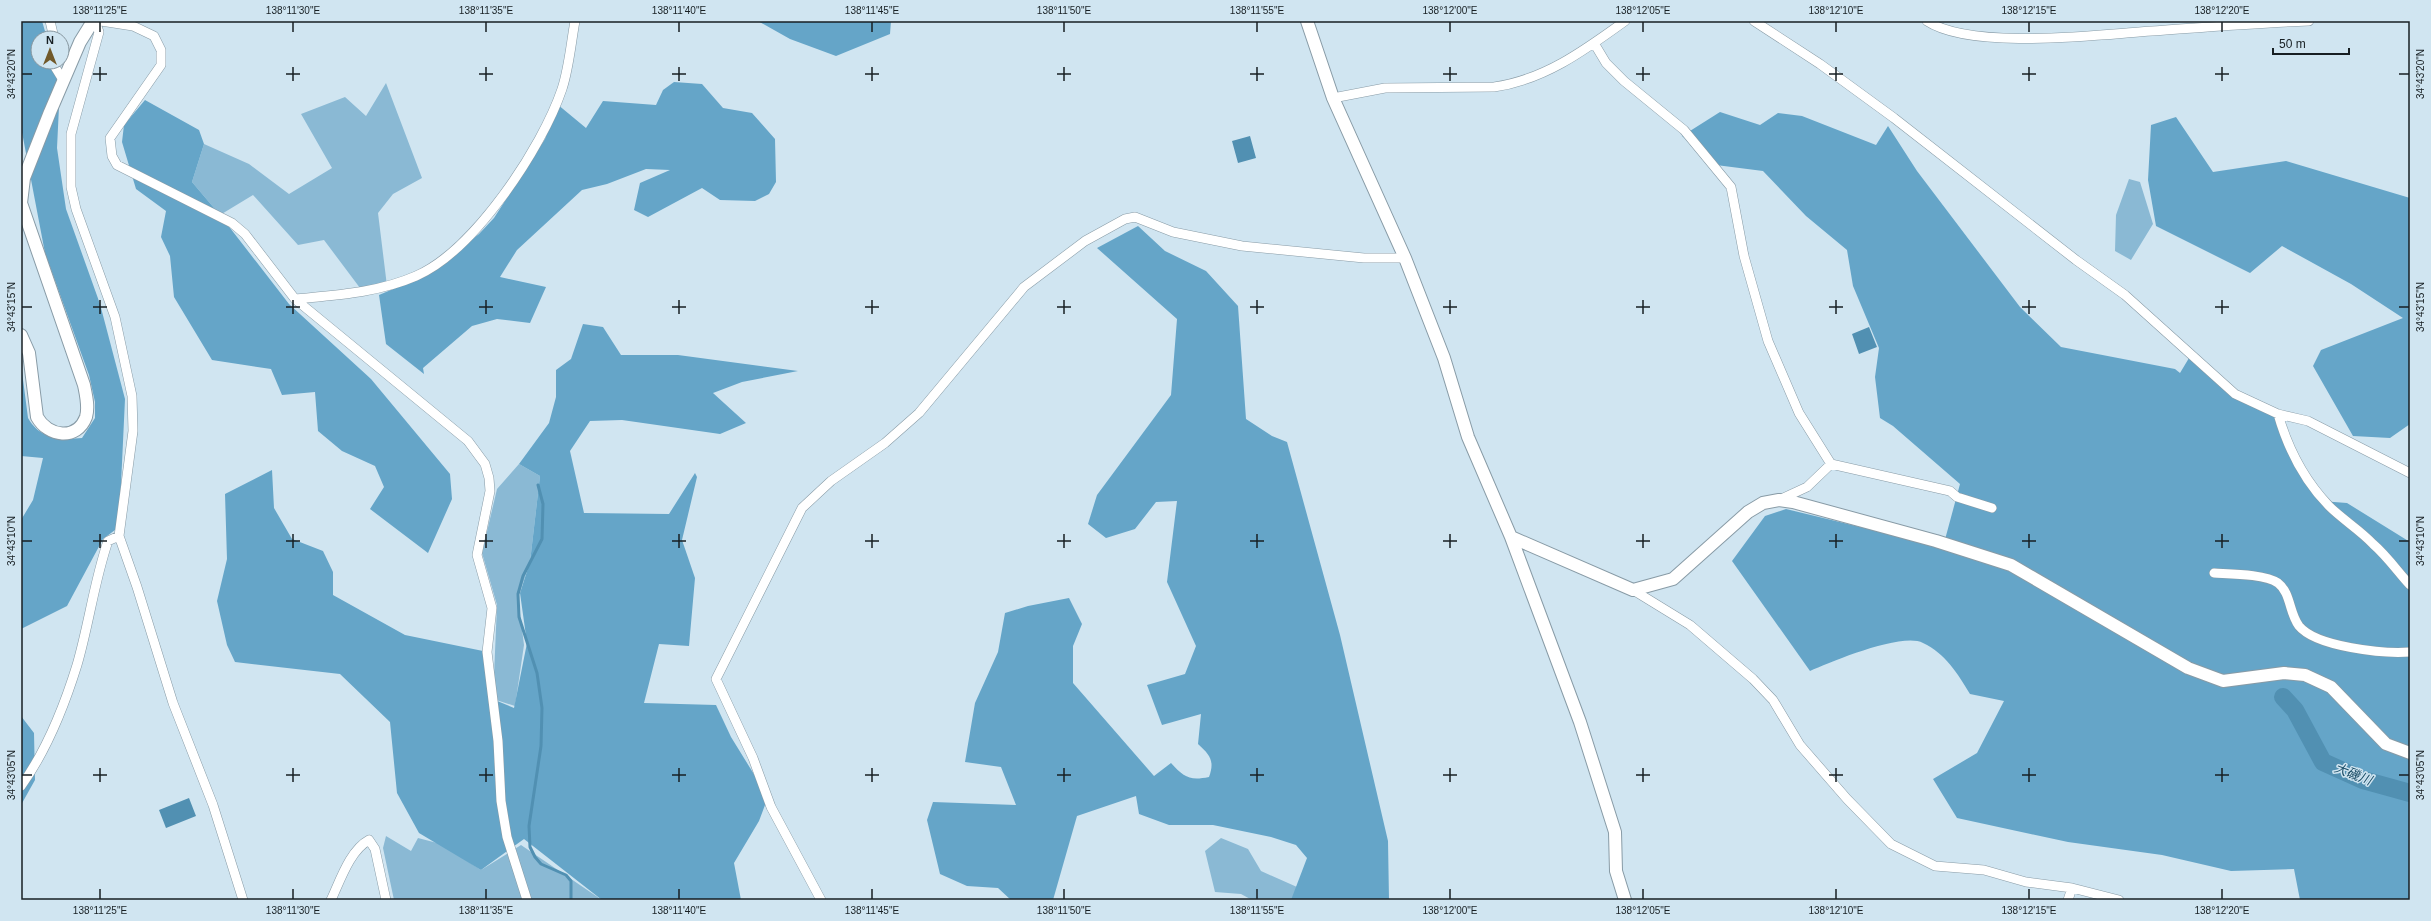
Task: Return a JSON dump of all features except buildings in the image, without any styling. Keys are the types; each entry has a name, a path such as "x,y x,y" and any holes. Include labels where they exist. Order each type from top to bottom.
{"street":[{"path":"21,335 29,352 37,417 42,425 52,432 62,434 74,432 82,425 87,415 84,385 21,203 24,178 63,80 94,21"},
{"path":"94,21 99,32 71,134 71,187 76,209 115,317 132,396 133,431 119,536 137,587 173,703 213,805 243,900"},
{"path":"101,21 133,26 154,36 161,50 161,65 110,138 112,156 117,166 232,223 244,234 295,298 468,441 485,464 490,491 477,555 492,608 487,652 498,741 501,801 507,837 527,900"},
{"path":"295,298 363,292 416,276 436,265 452,253 488,213 521,171 547,127 562,88 575,21"},
{"path":"1306,21 1333,98 1405,258 1444,358 1468,437 1510,537 1599,776 1615,832 1616,871 1625,900"},
{"path":"1333,98 1385,88 1494,87 1509,85 1553,69 1625,21"},
{"path":"1754,21 1820,64 1894,118 2076,260 2125,295 2235,394 2278,414 2286,414 2314,424 2410,473"},
{"path":"1926,21 1944,30 1976,36 2056,38 2309,21"},
{"path":"1594,43 1606,63 1624,81 1684,130 1731,187 1744,256 1768,341 1799,413 1831,464 1950,491 1957,497 1992,508"},
{"path":"57,70 63,80"},
{"path":"820,900 771,807 753,758 716,679 802,508 830,481 885,443 919,413 1024,287 1085,241 1125,219 1135,217 1173,232 1242,246 1364,258 1405,258"},
{"path":"2278,414 2286,441 2295,461 2315,489 2330,507 2374,544 2410,585"},
{"path":"1633,590 1673,579 1748,512 1764,503 1779,500 1807,487 1831,464"},
{"path":"1779,500 1852,516 2011,565 2188,668 2223,681 2284,673 2305,675 2331,687 2386,744 2410,752"},
{"path":"21,786 35,767 50,737 77,665 102,560 108,541 119,536"},
{"path":"1510,537 1633,590 1690,624 1753,678 1773,700 1800,745 1847,799 1891,844 1935,866 1984,870 2026,882 2072,888 2119,900"},
{"path":"2214,573 2263,578 2277,582 2286,592 2300,627 2318,639 2366,650 2410,652"},
{"path":"331,900 355,854 362,844 369,840 375,849 386,900"},
{"path":"2068,900 2072,888"}],"shaded area":[{"path":"21,21 42,21 45,30 30,30 30,70 55,70 60,86 57,148 66,209 100,304 125,399 119,527 103,539 67,606 21,629 21,520 33,500 43,458 21,456 21,364 28,418 38,430 44,434 51,437 66,439 82,438 95,418 95,402 89,375 45,253 21,127"},
{"path":"758,21 891,21 890,34 836,56 790,39"},
{"path":"674,82 702,84 723,108 752,113 775,139 776,182 769,194 755,201 720,200 702,188 648,217 634,210 640,183 670,170 646,169 607,184 582,190 517,250 500,277 546,287 530,323 497,319 472,326 423,368 424,374 386,344 379,295 424,276 479,234 494,218 545,139 557,104 586,128 603,101 656,105 663,90"},
{"path":"386,83 422,178 393,194 378,213 387,286 363,292 324,240 298,245 253,195 220,215 192,182 204,144 249,164 289,194 332,168 301,114 345,97 366,116"},
{"path":"145,100 199,130 204,144 192,182 220,215 289,304 371,379 450,474 452,499 428,553 370,509 384,487 375,466 342,451 318,431 315,392 282,395 271,369 212,360 174,297 170,256 161,237 166,211 136,189 122,142 124,125"},
{"path":"1720,112 1760,125 1778,113 1802,116 1876,145 1888,126 1917,171 2020,307 2061,347 2175,369 2180,373 2189,358 2232,391 2280,421 2321,501 2347,503 2410,542 2410,900 2300,900 2294,869 2231,871 2162,855 2068,842 1957,818 1933,779 1977,753 2004,701 1970,694 1956,672 1938,652 1923,643 1913,641 1899,641 1866,650 1810,671 1732,561 1765,516 1786,509 1943,547 1960,484 1893,426 1880,418 1875,377 1879,348 1853,286 1847,250 1806,216 1763,171 1716,165 1682,136"},
{"path":"2176,117 2213,172 2286,161 2410,198 2410,424 2390,438 2353,436 2313,366 2321,350 2403,318 2351,284 2282,246 2250,273 2156,226 2148,180 2151,125"},
{"path":"1250,136 1256,158 1238,163 1232,141"},
{"path":"2129,179 2140,182 2153,224 2131,260 2115,251 2116,215"},
{"path":"1138,226 1165,251 1206,271 1238,306 1246,419 1272,436 1287,442 1340,635 1388,841 1389,900 1291,900 1307,858 1296,845 1271,837 1213,825 1169,825 1139,814 1136,796 1077,816 1053,900 1011,900 998,888 967,886 940,874 927,820 933,802 1016,805 1001,767 965,762 975,703 998,652 1005,613 1028,606 1069,598 1082,624 1073,646 1073,683 1154,776 1171,763 1183,775 1192,778 1209,777 1211,771 1212,767 1210,759 1206,752 1198,744 1201,714 1162,725 1147,685 1185,674 1196,646 1167,582 1177,501 1156,502 1135,529 1106,538 1088,524 1097,495 1171,395 1177,319 1097,248"},
{"path":"583,324 603,327 621,355 678,355 798,371 742,382 713,393 746,423 720,434 622,420 590,421 570,451 584,513 669,514 695,473 697,477 682,540 695,578 689,646 659,644 644,703 716,705 731,737 768,797 759,821 734,863 741,900 602,900 524,839 481,870 419,833 397,793 390,722 340,674 235,662 227,645 217,601 227,559 225,494 272,470 274,508 292,539 323,551 333,572 333,595 405,635 483,651 490,698 514,708 527,643 520,593 530,562 540,476 519,464 549,423 556,397 556,370 571,359"},
{"path":"1869,327 1877,347 1859,354 1852,334"},
{"path":"519,464 540,476 530,562 518,598 524,645 515,706 493,699 497,605 482,553 497,489"},
{"path":"21,716 34,733 35,780 21,805"},
{"path":"189,798 196,816 166,828 159,810"},
{"path":"386,836 411,851 418,838 441,844 481,870 521,845 602,900 394,900 383,848"},
{"path":"1221,838 1248,849 1261,871 1297,887 1292,900 1252,900 1241,894 1215,892 1205,851"}],"waterway":[{"path":"538,485 543,504 542,539 523,576 518,594 519,617 537,673 542,708 541,746 529,826 530,847 535,857 541,864 566,875 571,881 571,900"},
{"name":"大磯川","path":"2283,697 2295,710 2323,762 2363,780 2410,793"}]}
